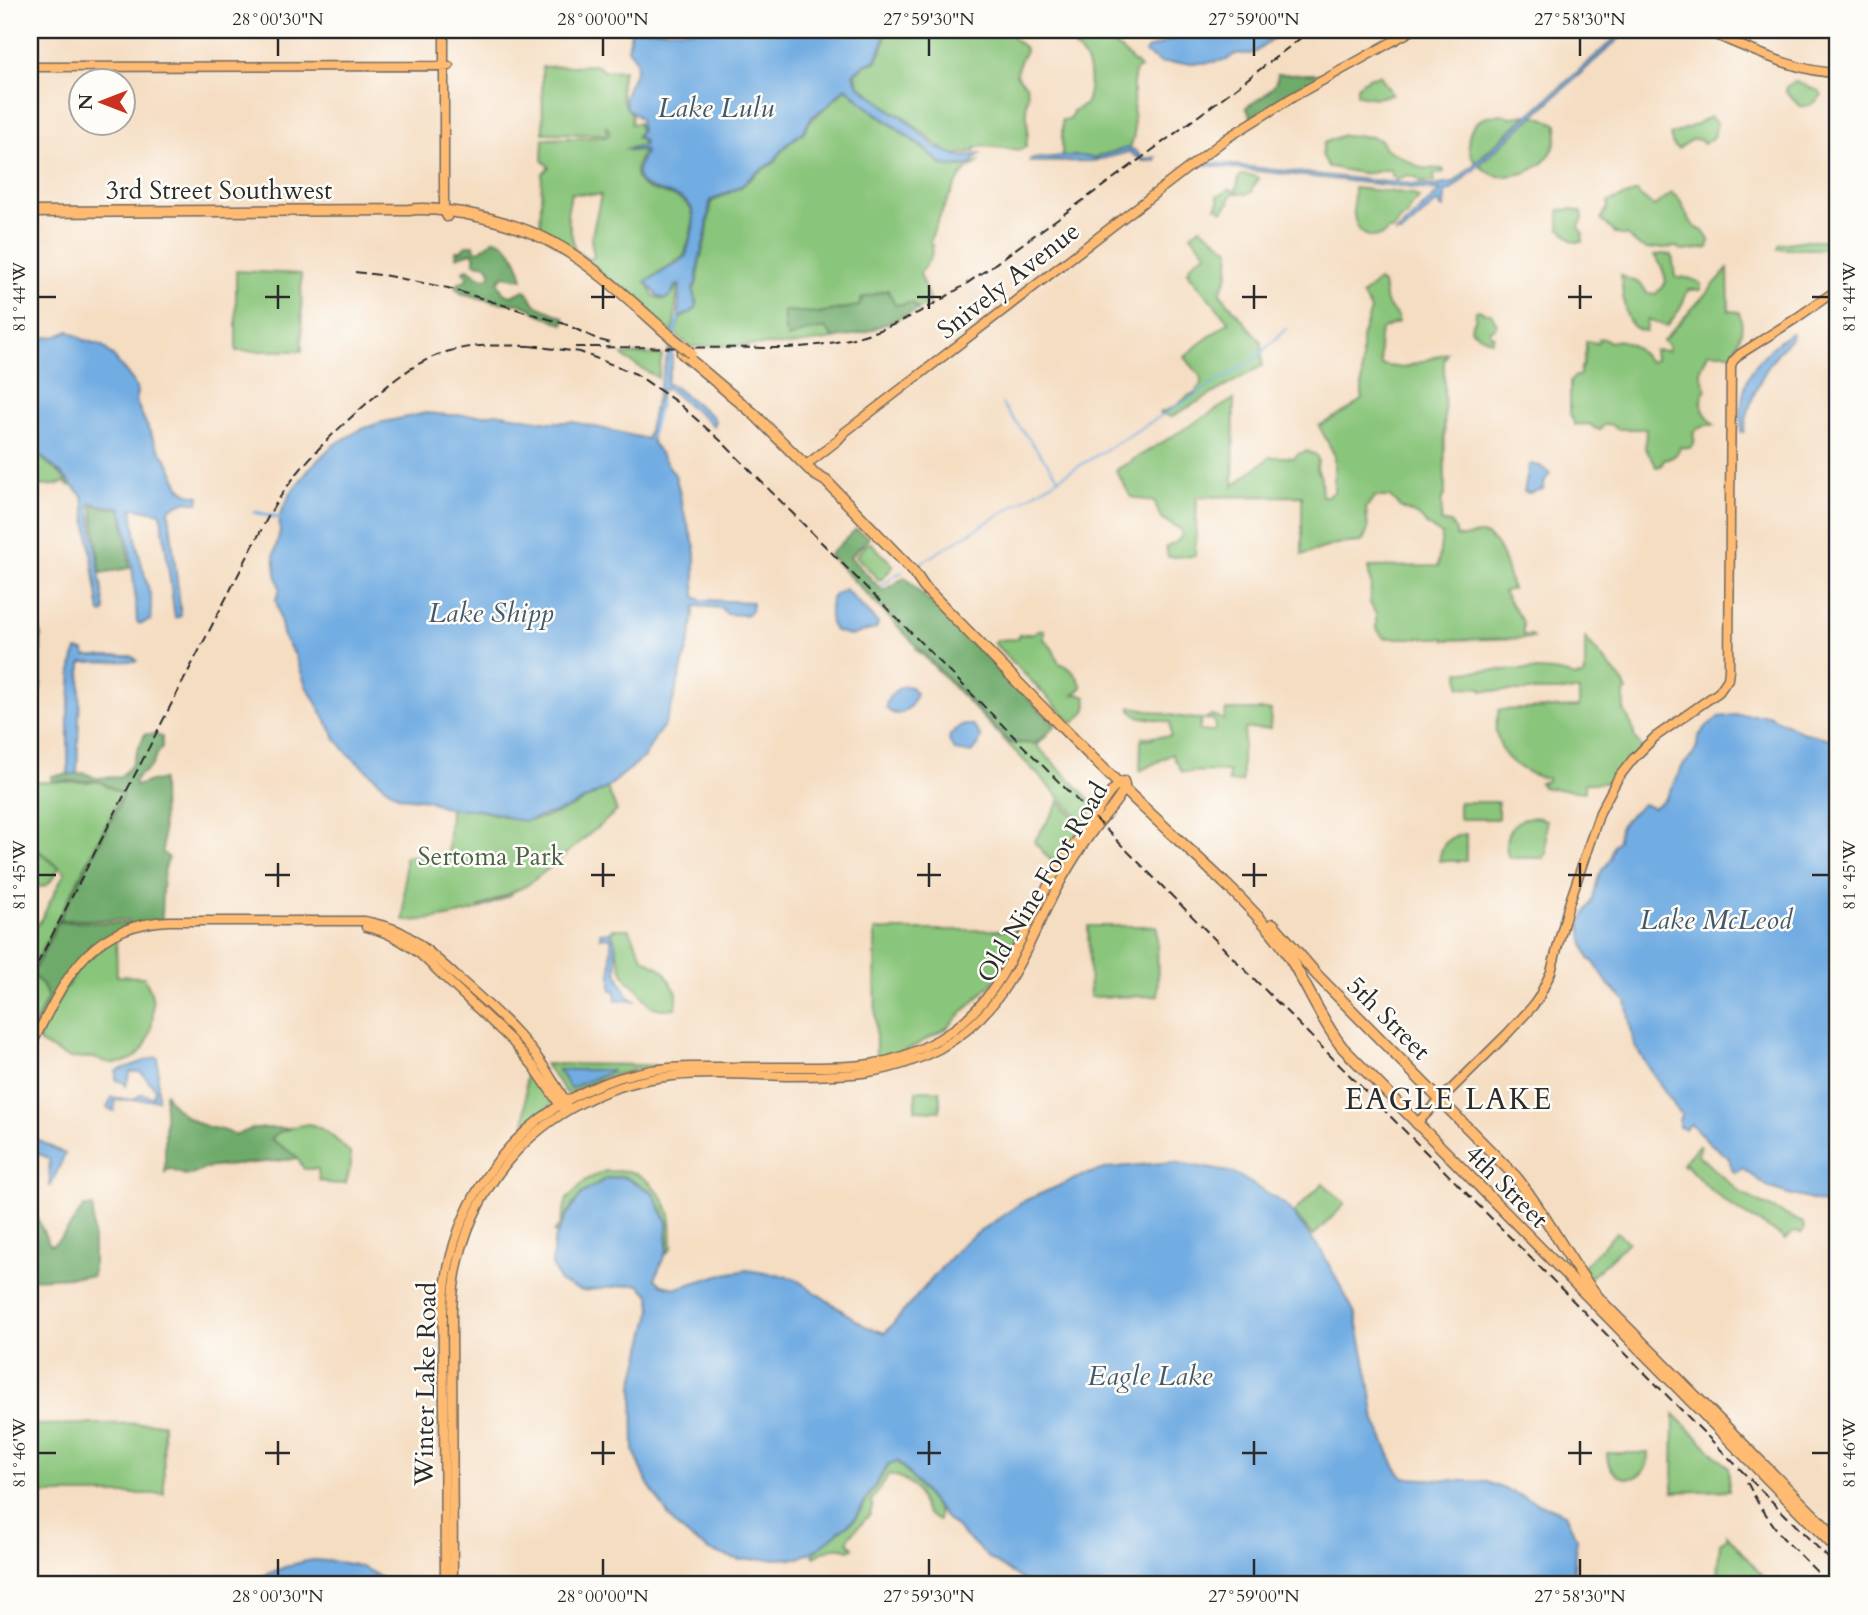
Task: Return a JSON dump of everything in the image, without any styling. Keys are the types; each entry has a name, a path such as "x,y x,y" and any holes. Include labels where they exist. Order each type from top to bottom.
{"highway":[{"name":"3rd Street Southwest","path":"30,212 419,208 469,215 536,234 583,262 667,337 764,415 807,461 814,474 826,481 913,571 924,587 1018,677"},
{"path":"1018,677 1052,716 1072,731 1123,784 1180,831 1272,928"},
{"path":"1018,677 1091,751 1100,756 1123,784"},
{"name":"5th Street","path":"1272,928 1522,1184 1600,1306"},
{"name":"4th Street","path":"1272,928 1321,1017 1342,1047 1416,1124 1624,1329"},
{"path":"1305,985 1306,974 1309,972 1317,975"},
{"name":"4th Street","path":"1600,1306 1613,1313 1624,1329"},
{"path":"1624,1329 1838,1540"},
{"path":"1624,1329 1838,1550"}],"main road":[{"path":"446,213 447,30"},
{"name":"Snively Avenue","path":"807,461 1247,124 1413,30"},
{"path":"1703,30 1798,66 1838,73"},
{"path":"30,69 334,66 447,68"},
{"path":"321,71 334,66"},
{"path":"30,69 321,71 447,68"},
{"path":"1416,1124 1529,1011 1539,997 1551,972 1582,864 1607,795 1627,766 1664,730 1715,696 1728,679 1731,365 1740,354 1838,289"},
{"name":"Old Nine Foot Road","path":"564,1106 579,1094 617,1079 663,1068 857,1067 891,1059 940,1038 974,1011 999,981 1013,959 1057,870 1072,847 1123,784"},
{"path":"30,1048 73,969 98,944 124,931 162,922 343,922 374,928 408,940 433,955 476,993 531,1049 550,1076 564,1106"},
{"path":"408,940 521,1050 564,1106"},
{"path":"451,983 468,993 476,993"},
{"name":"Winter Lake Road","path":"453,1585 452,1468 447,1395 444,1388 443,1338 446,1284 453,1245 465,1213 506,1150 539,1119 564,1106"},
{"name":"Winter Lake Road","path":"445,1585 452,1312 454,1278 461,1249 471,1221 489,1187 513,1156 564,1106"},
{"path":"443,1338 445,1361 452,1365"}],"green space":[{"path":"885,30 1012,30 1013,38 1026,51 1016,75 1026,85 1028,93 1026,146 1021,150 984,146 956,155 945,151 903,116 859,85 855,73 876,62 883,46"},
{"path":"1096,40 1115,46 1140,68 1135,71 1133,84 1134,137 1129,148 1099,156 1095,160 1089,157 1062,157 1062,120 1070,120 1073,111 1085,105 1090,82 1085,59 1074,48"},
{"path":"597,65 603,71 624,70 621,82 623,99 632,114 631,124 638,123 640,131 636,137 643,145 626,149 643,152 636,168 637,179 643,186 686,203 693,216 684,256 645,282 653,296 664,300 672,295 678,286 673,333 540,232 542,174 549,167 542,160 543,139 603,137 610,133 607,126 605,135 543,133 542,67","holes":["571,193 601,195 591,240 594,256 589,260 575,250 567,214"]},
{"path":"1278,74 1324,76 1251,117 1246,107 1271,90"},
{"path":"1380,75 1392,94 1376,98 1357,95 1357,86 1368,78"},
{"path":"1794,82 1819,91 1822,95 1812,104 1800,106 1786,92 1786,87"},
{"path":"846,88 941,165 962,167 979,161 962,176 934,230 930,245 933,245 931,257 920,273 930,302 918,310 912,303 895,305 888,290 862,298 859,306 818,313 784,311 788,338 826,328 834,339 791,345 690,347 675,334 680,319 697,307 694,289 707,234 711,202 741,187 774,163 786,146 804,132 813,118"},
{"path":"1501,114 1511,117 1527,115 1476,162 1469,144 1473,126 1484,118"},
{"path":"1535,115 1557,124 1552,152 1541,164 1525,173 1502,176 1478,165"},
{"path":"1710,117 1717,123 1714,137 1704,144 1693,139 1678,149 1673,146 1670,135"},
{"path":"1343,135 1373,137 1380,140 1385,148 1421,168 1443,169 1444,172 1434,175 1434,182 1421,182 1407,175 1397,180 1392,176 1391,170 1367,173 1328,167 1322,155 1324,143"},
{"path":"1242,175 1259,179 1252,188 1253,191 1247,194 1234,193 1223,211 1220,210 1216,207 1219,202 1217,195 1229,189 1236,191 1239,177"},
{"path":"1354,188 1413,194 1419,198 1394,230 1373,237 1360,230 1354,218"},
{"path":"1637,192 1654,206 1672,193 1680,200 1695,227 1703,231 1709,240 1708,248 1683,251 1677,247 1647,249 1626,235 1615,233 1601,219 1608,202"},
{"path":"1572,209 1582,212 1583,218 1579,227 1583,234 1582,242 1571,240 1559,228 1559,210"},
{"path":"1200,227 1230,250 1228,275 1220,293 1262,343 1262,366 1171,417 1160,413 1196,393 1202,385 1200,376 1185,357 1229,322 1187,272 1194,261 1207,253 1191,235"},
{"path":"495,239 510,249 523,279 503,276 498,282 503,293 511,296 525,290 537,306 563,317 563,324 520,304 495,302 461,293 455,287 468,278 463,271 468,269 482,277 489,277 491,273 487,265 474,263 472,252 456,257 456,251 461,251 467,245 474,245 475,250 479,251"},
{"path":"1807,240 1838,240 1838,249 1778,249 1780,244"},
{"path":"1672,255 1675,277 1695,280 1701,284 1701,290 1688,290 1680,309 1667,326 1648,319 1646,331 1638,329 1632,324 1625,310 1621,275 1638,283 1647,293 1656,294 1666,282 1659,261 1654,256"},
{"path":"1728,269 1729,311 1739,312 1742,328 1733,353 1708,353 1700,371 1706,389 1702,408 1714,425 1697,429 1690,448 1680,447 1674,456 1656,467 1645,448 1646,429 1617,429 1610,424 1604,425 1600,430 1590,424 1575,425 1570,414 1570,382 1580,375 1586,341 1597,343 1601,338 1610,342 1627,342 1652,362 1655,359 1654,350 1668,351 1668,345 1663,341"},
{"path":"236,271 301,274 302,351 236,351"},
{"path":"1378,281 1383,284 1387,304 1398,316 1398,322 1381,330 1381,365 1403,368 1447,353 1444,360 1445,496 1442,497 1441,522 1451,523 1456,536 1478,534 1486,535 1492,540 1502,555 1512,589 1503,592 1523,622 1523,635 1531,635 1533,638 1384,638 1376,628 1376,614 1370,603 1368,567 1438,566 1442,535 1420,517 1400,507 1390,497 1374,497 1366,508 1368,530 1362,542 1337,544 1302,555 1302,496 1197,497 1195,556 1168,557 1166,547 1181,537 1181,529 1164,520 1158,513 1155,502 1131,497 1116,470 1234,399 1233,486 1270,457 1294,458 1307,451 1316,455 1318,460 1322,496 1334,492 1334,454 1319,426 1362,399 1362,338 1371,310 1362,295"},
{"path":"888,290 895,305 912,303 918,310 866,332 834,339 825,328 788,338 783,311 818,313 859,306 862,298"},
{"path":"1476,311 1491,313 1497,324 1494,329 1490,329 1491,335 1494,336 1492,341 1471,329"},
{"path":"623,355 662,355 658,378"},
{"path":"30,448 71,487 63,482 56,485 30,486"},
{"path":"92,504 119,508 122,512 130,568 101,573"},
{"path":"856,529 869,538 850,557 883,591 905,577 1056,726 1036,743 1009,742 829,555"},
{"path":"868,543 893,565 882,579 879,580 856,556"},
{"path":"1044,630 1044,639 1059,663 1070,669 1078,679 1082,687 1074,695 1086,697 1086,709 1073,723 994,643 998,640 1016,639 1019,635"},
{"path":"1585,638 1623,682 1627,691 1624,693 1624,710 1635,739 1642,748 1612,783 1585,783 1585,792 1542,787 1540,783 1547,781 1547,778 1524,770 1503,751 1496,729 1499,710 1579,707 1579,691 1482,691 1482,688 1460,687 1459,672 1537,670 1582,676 1585,674"},
{"path":"947,680 1008,743 1036,744 1048,734 1037,746 1096,806 1084,823"},
{"path":"1131,707 1183,718 1202,719 1200,731 1212,732 1215,729 1214,720 1205,719 1211,715 1224,720 1226,710 1271,710 1270,728 1245,729 1242,782 1228,782 1229,771 1182,772 1172,754 1140,771 1141,740 1153,739 1141,737 1171,736 1170,722 1137,716 1131,711"},
{"path":"145,734 162,737 162,748 152,765 134,782 136,786 162,780 163,853 169,858 163,881 162,920 134,926 124,920 59,920 123,794 99,781 54,781 51,776 85,773 95,778 120,777 130,767"},
{"path":"32,782 99,782 122,794 30,974 30,933 40,922 65,872 30,843"},
{"name":"Sertoma Park","path":"607,788 617,811 526,886 473,911 433,919 404,921 405,857 448,856 450,809 471,809 521,820 540,819"},
{"path":"1058,800 1083,826 1056,866 1034,842 1059,803"},
{"path":"1459,802 1498,802 1498,819 1459,819"},
{"path":"1536,817 1546,820 1546,854 1543,858 1509,858 1506,843 1510,830 1521,820"},
{"path":"1466,834 1466,861 1439,861 1446,842"},
{"path":"30,845 59,868 44,886 40,887 36,883 31,873"},
{"path":"58,922 123,923 131,927 91,949 30,1045 30,1035 48,997 33,973"},
{"path":"1088,926 1157,926 1158,996 1090,997"},
{"path":"611,929 629,929 643,958 663,970 677,993 675,1008 661,1009 650,1006 638,989 628,981 622,970"},
{"path":"875,930 1021,930 994,981 947,1028 909,1049 876,1059"},
{"path":"116,936 117,976 144,977 151,995 151,1029 144,1048 129,1060 108,1063 92,1058 70,1058 40,1043 39,1036 72,975 87,958"},
{"path":"33,976 42,984 48,997 30,1035 30,982"},
{"path":"526,1062 553,1102 525,1128"},
{"path":"545,1064 658,1067 603,1078 567,1094","holes":["558,1070 612,1070 570,1088"]},
{"path":"916,1091 940,1091 940,1111 915,1110"},
{"path":"165,1092 172,1104 188,1118 235,1135 255,1128 291,1128 277,1133 271,1139 297,1159 204,1168 191,1175 170,1169 165,1172"},
{"path":"308,1124 325,1131 350,1153 351,1165 346,1183 332,1184 319,1180 318,1169 304,1169 296,1156 271,1139 283,1130"},
{"path":"1698,1146 1698,1155 1742,1194 1803,1223 1802,1233 1794,1232 1785,1240 1716,1195 1682,1164"},
{"path":"605,1171 636,1174 650,1183 662,1197 671,1220 672,1248 667,1253 668,1222 653,1192 624,1176 606,1178 581,1194 566,1214 556,1234 554,1232 560,1224 567,1199 586,1180"},
{"path":"1323,1183 1345,1204 1313,1236 1293,1213"},
{"path":"30,1207 52,1245 65,1233 83,1207 93,1207 93,1276 30,1279"},
{"path":"1617,1232 1628,1242 1591,1277 1583,1266"},
{"path":"1674,1414 1729,1468 1729,1490 1673,1492"},
{"path":"163,1423 164,1494 30,1494 30,1425"},
{"path":"1607,1453 1649,1453 1643,1472 1628,1478 1614,1472"},
{"path":"898,1462 935,1506 939,1520 929,1515 912,1486 889,1474 871,1502 873,1505 870,1514 849,1537 848,1542 853,1548 831,1549 815,1557 815,1551 855,1519 889,1465"},
{"path":"1727,1535 1767,1581 1767,1585 1716,1585 1720,1543"}],"water":[{"name":"Lake Lulu","path":"631,30 884,30 883,42 875,61 863,65 853,74 858,85 902,117 937,148 961,157 980,154 969,165 942,164 846,87 812,117 803,131 786,145 773,162 741,186 710,201 706,233 693,289 696,307 678,318 680,285 675,286 671,295 665,299 658,296 646,282 686,256 694,216 687,203 645,185 639,179 638,169 645,153 644,149 627,149 644,145 644,141 637,136 641,131 640,119 628,109 625,101 637,64 628,49"},
{"path":"1179,30 1282,32 1254,53 1238,54 1227,60 1161,63 1145,53 1147,49 1170,40"},
{"path":"1624,30 1629,30 1450,191 1445,192 1444,208 1441,208 1439,202 1435,204 1401,234 1395,234 1440,191 1194,164 1197,161 1438,186 1453,183"},
{"path":"1127,148 1134,150 1144,159 1156,157 1155,161 1143,161 1129,152 1094,161 1030,162 1030,159 1063,156 1095,159"},
{"path":"69,331 84,340 101,345 133,381 137,391 136,402 179,487 188,494 199,496 198,503 187,501 170,508 169,513 181,616 175,618 161,513 132,509 138,551 151,598 151,620 140,624 137,622 129,544 120,507 92,503 89,504 105,610 100,613 83,497 62,474 30,447 30,352 42,338"},
{"path":"1791,333 1793,336 1760,380 1750,405 1744,432 1741,432 1742,399 1750,374 1766,353"},
{"path":"670,345 672,363 666,384 672,385 713,417 714,426 667,388 661,391 658,408 655,405"},
{"name":"Lake Shipp","path":"654,408 657,411 652,440 650,439 675,475 695,547 695,597 701,600 752,602 751,611 746,615 726,614 722,608 695,606 691,635 672,705 665,724 645,756 607,788 564,810 524,821 474,809 450,809 427,800 401,797 388,789 348,754 336,739 306,686 295,655 284,638 276,599 280,589 274,555 281,512 292,491 332,446 379,423 426,413 496,413 549,422 574,422 647,439"},
{"path":"1531,464 1540,466 1550,474 1543,489 1529,493 1524,492"},
{"path":"30,572 40,611 38,623 41,635 41,684 30,724"},
{"path":"845,589 878,623 876,629 851,636 833,630 830,617 832,598"},
{"path":"77,650 84,651 85,656 131,656 137,661 81,664 77,773 72,775 68,773 68,708"},
{"path":"903,686 911,687 916,693 909,708 896,714 886,708 887,701"},
{"name":"Lake McLeod","path":"1768,715 1802,732 1838,741 1838,1207 1770,1188 1742,1168 1736,1173 1732,1170 1729,1158 1691,1124 1685,1129 1679,1127 1682,1114 1634,1045 1626,1001 1609,985 1589,959 1583,941 1583,918 1592,902 1599,875 1610,860 1622,824 1643,804 1653,808 1666,798 1683,765 1693,755 1698,737 1707,726 1719,717"},
{"path":"973,725 981,737 978,746 972,753 955,750 949,741 950,735 960,726"},
{"path":"611,932 615,942 617,973 627,995 635,1001 616,1000 615,990 611,990 611,938 600,937 600,933"},
{"path":"158,1058 158,1100 132,1100 142,1094 153,1097 155,1088 141,1072 130,1072 126,1086 116,1080 116,1071"},
{"path":"558,1070 611,1070 612,1071 570,1088"},
{"path":"112,1097 132,1100 115,1100 114,1111 107,1108"},
{"path":"30,1136 65,1154 50,1187 49,1159 30,1154"},
{"name":"Eagle Lake","path":"1173,1162 1234,1173 1286,1205 1322,1252 1356,1315 1375,1421 1395,1466 1404,1478 1487,1482 1565,1514 1576,1538 1573,1585 1031,1585 990,1559 945,1517 898,1461 888,1464 854,1519 819,1548 799,1558 740,1560 710,1551 675,1525 648,1484 634,1451 633,1385 652,1308 650,1295 638,1284 582,1291 560,1282 552,1265 554,1241 567,1215 582,1194 606,1179 624,1177 652,1192 667,1222 667,1249 655,1279 662,1285 677,1288 719,1275 747,1270 794,1278 865,1326 885,1333 962,1244 1024,1201 1084,1175 1108,1168"},
{"path":"313,1560 354,1565 372,1572 390,1585 246,1585 278,1570"}],"waterway":[{"path":"674,335 678,318"},
{"path":"919,564 1256,358 1286,329"},
{"path":"650,439 659,404"},
{"path":"1002,404 1058,477"},
{"path":"255,512 280,518"},
{"path":"881,587 902,572"}],"railway":[{"path":"575,347 787,348 840,341 890,326 932,305 990,267 1180,130 1311,30"},
{"path":"355,272 448,288 565,324 611,343"},
{"path":"530,346 580,352 636,374 678,403 721,441 1838,1568"},
{"path":"30,978 270,513 301,468 337,430 374,397 404,373 426,360 450,351 472,347 540,346"},
{"path":"1747,1482 1782,1537 1827,1582"}],"district":[{"name":"EAGLE LAKE","path":"1449,1099"}]}
